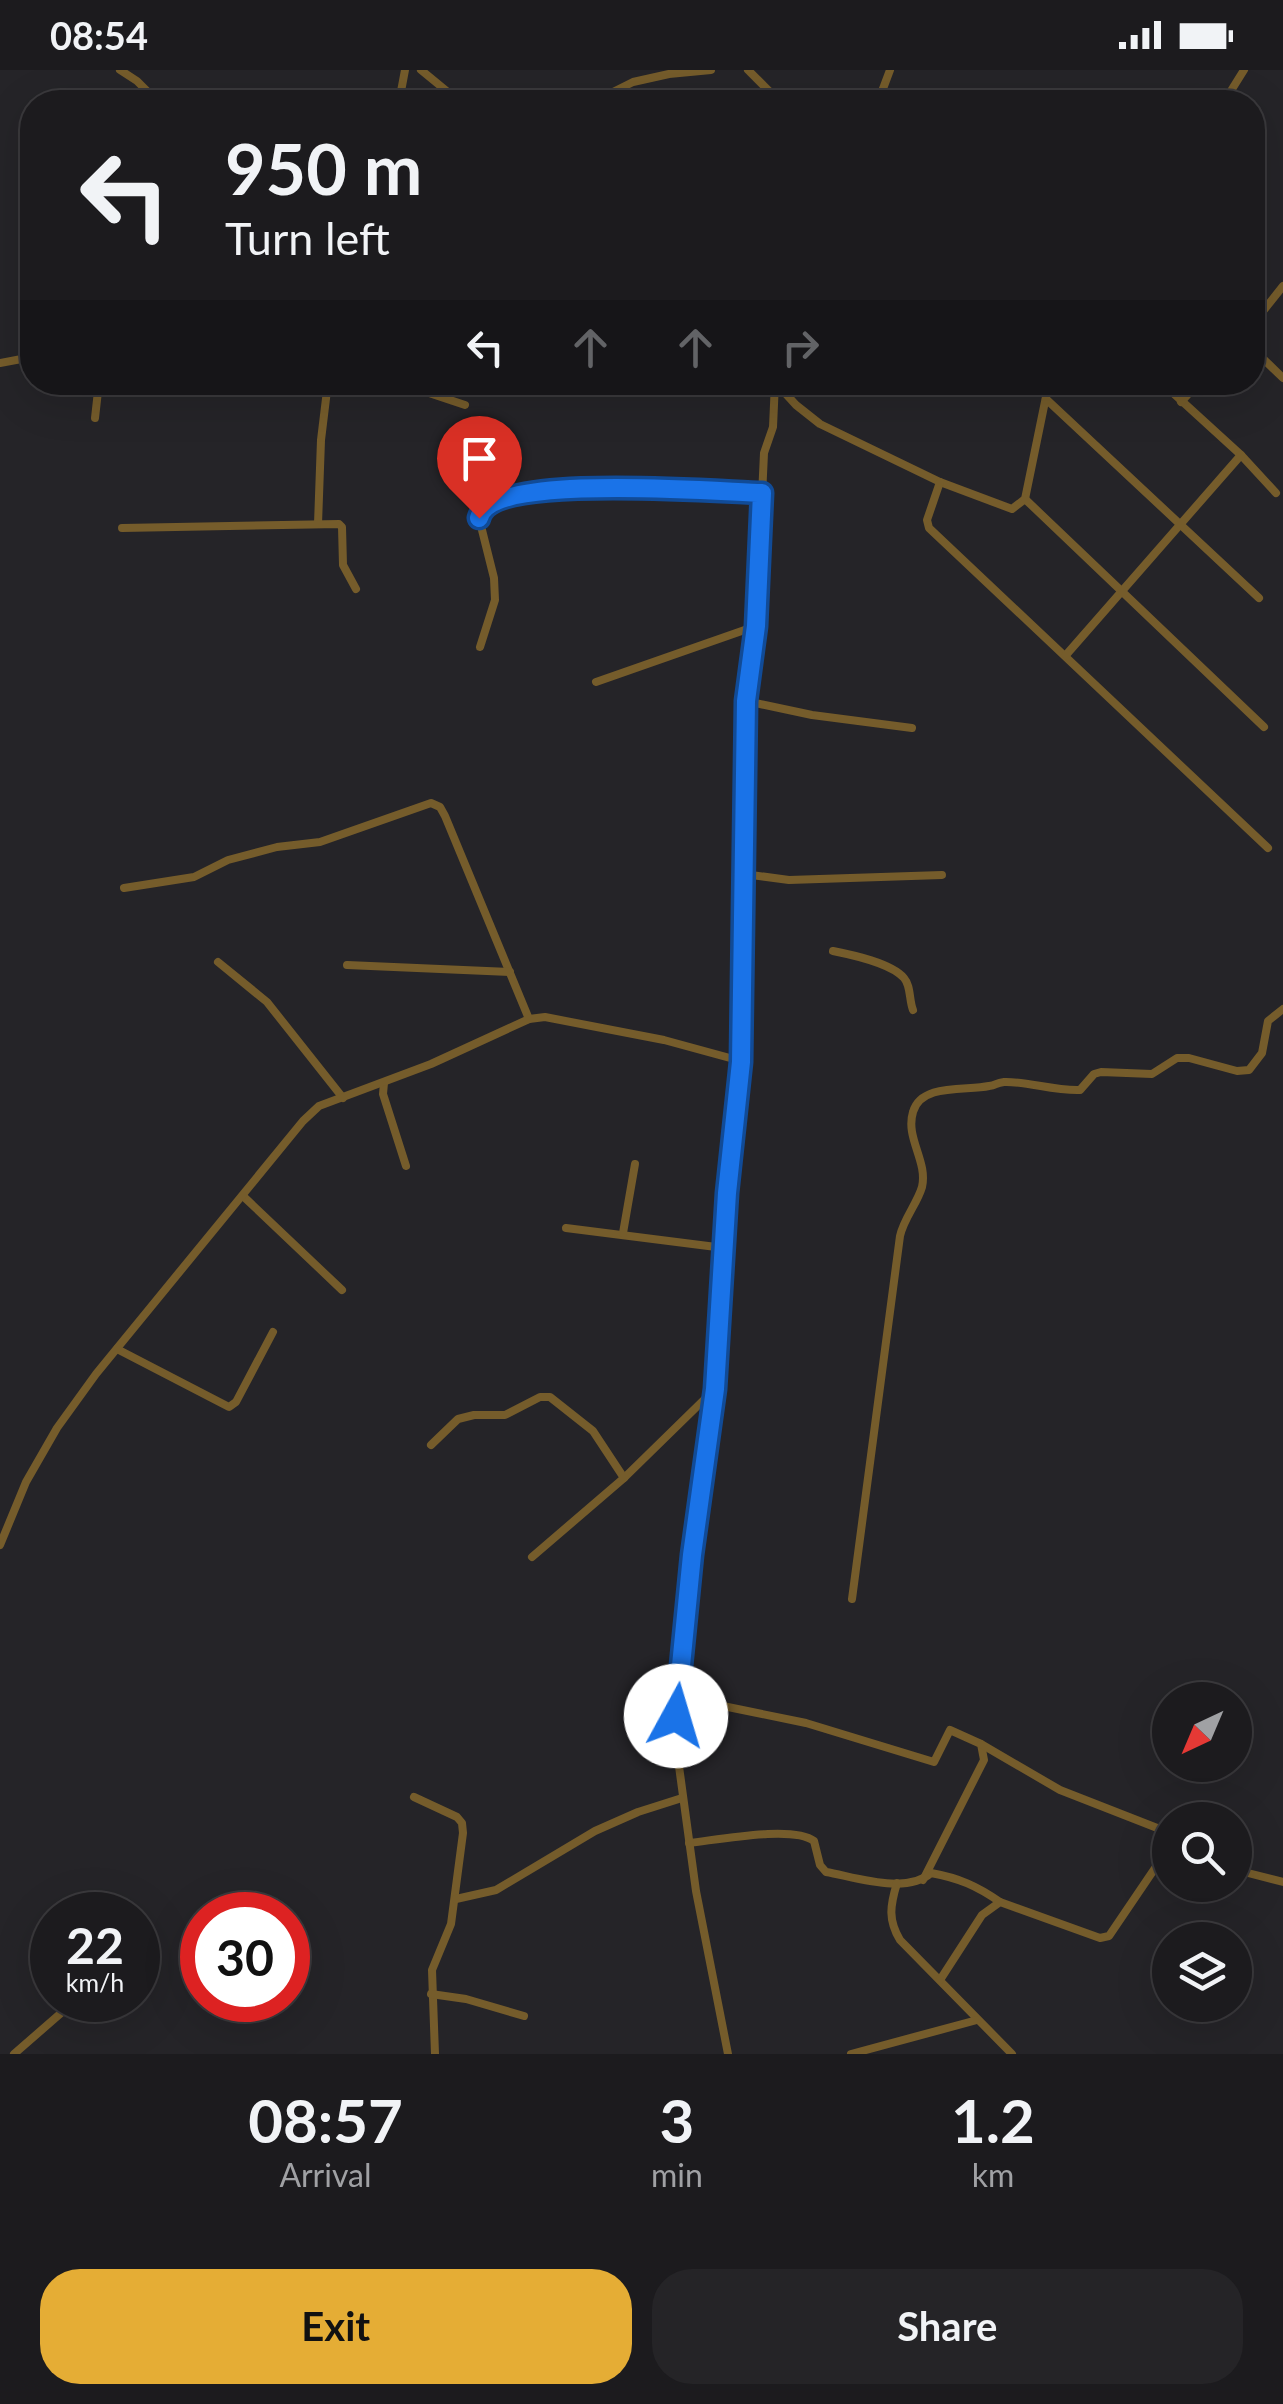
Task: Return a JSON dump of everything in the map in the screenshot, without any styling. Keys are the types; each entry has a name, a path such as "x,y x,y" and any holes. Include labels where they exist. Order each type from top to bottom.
{"street":[{"path":"120,70 146,90"},
{"path":"421,70 445,90"},
{"path":"617,90 669,74 711,70"},
{"path":"748,70 768,90"},
{"path":"1265,309 1283,286"},
{"path":"1265,361 1283,378"},
{"path":"95,418 98,395"},
{"path":"318,524 326,395"},
{"path":"435,395 465,405"},
{"path":"728,2054 682,1798 675,1737 692,1555 715,1389 741,1062 746,701 756,626 764,453 773,426 774,395"},
{"path":"787,395 820,424 940,482 1006,508 1025,499 1047,395"},
{"path":"1174,395 1241,455 1276,493"},
{"path":"1181,402 1188,395"},
{"path":"1046,399 1260,598"},
{"path":"1066,656 1241,455"},
{"path":"940,482 927,520 929,528 1268,848"},
{"path":"480,647 495,600 494,578 479,518 486,506 507,497 583,487 762,493"},
{"path":"1025,499 1264,727"},
{"path":"122,528 342,526 343,565 356,588"},
{"path":"596,682 756,626"},
{"path":"746,701 912,728"},
{"path":"124,888 194,878 228,860 277,846 320,842 431,803 440,807 445,816 529,1019"},
{"path":"744,874 788,880 942,875"},
{"path":"833,951 900,975 908,983 913,1010"},
{"path":"218,962 267,1002 344,1098"},
{"path":"348,965 510,972"},
{"path":"852,1599 902,1223 922,1184 911,1133 918,1101 936,1092 1006,1082 1080,1090 1094,1074 1152,1074 1177,1058 1249,1070 1262,1053 1268,1021 1283,1010"},
{"path":"0,1545 26,1482 57,1428 117,1349 319,1106 529,1019 545,1017 741,1062"},
{"path":"384,1082 383,1094 406,1166"},
{"path":"623,1234 635,1164"},
{"path":"243,1196 342,1290"},
{"path":"566,1228 724,1248"},
{"path":"117,1349 229,1407 236,1402 273,1332"},
{"path":"532,1557 624,1478 715,1389"},
{"path":"431,1444 458,1419 505,1415 540,1397 550,1397 593,1431 624,1478"},
{"path":"678,1697 806,1723 934,1762 950,1730 1060,1790 1152,1825"},
{"path":"923,1880 984,1760 981,1744"},
{"path":"414,1797 449,1812 462,1823 452,1924 432,1970 436,2054"},
{"path":"456,1899 496,1890 595,1831 682,1798"},
{"path":"690,1843 804,1835 814,1841 826,1872 896,1883 923,1880 931,1873 961,1879 1000,1902 1100,1938 1118,1926 1152,1874"},
{"path":"1252,1872 1283,1882"},
{"path":"896,1883 890,1910 892,1926 900,1940 1012,2054"},
{"path":"940,1980 982,1915 1000,1902"},
{"path":"431,1994 466,1999 524,2016"},
{"path":"851,2054 977,2020"},
{"path":"14,2054 51,2022"}],"route":[{"path":"479,518 480,510 507,497 566,488 762,493 756,626 746,701 741,1062 727,1193 715,1389 692,1555 676,1716"}]}
